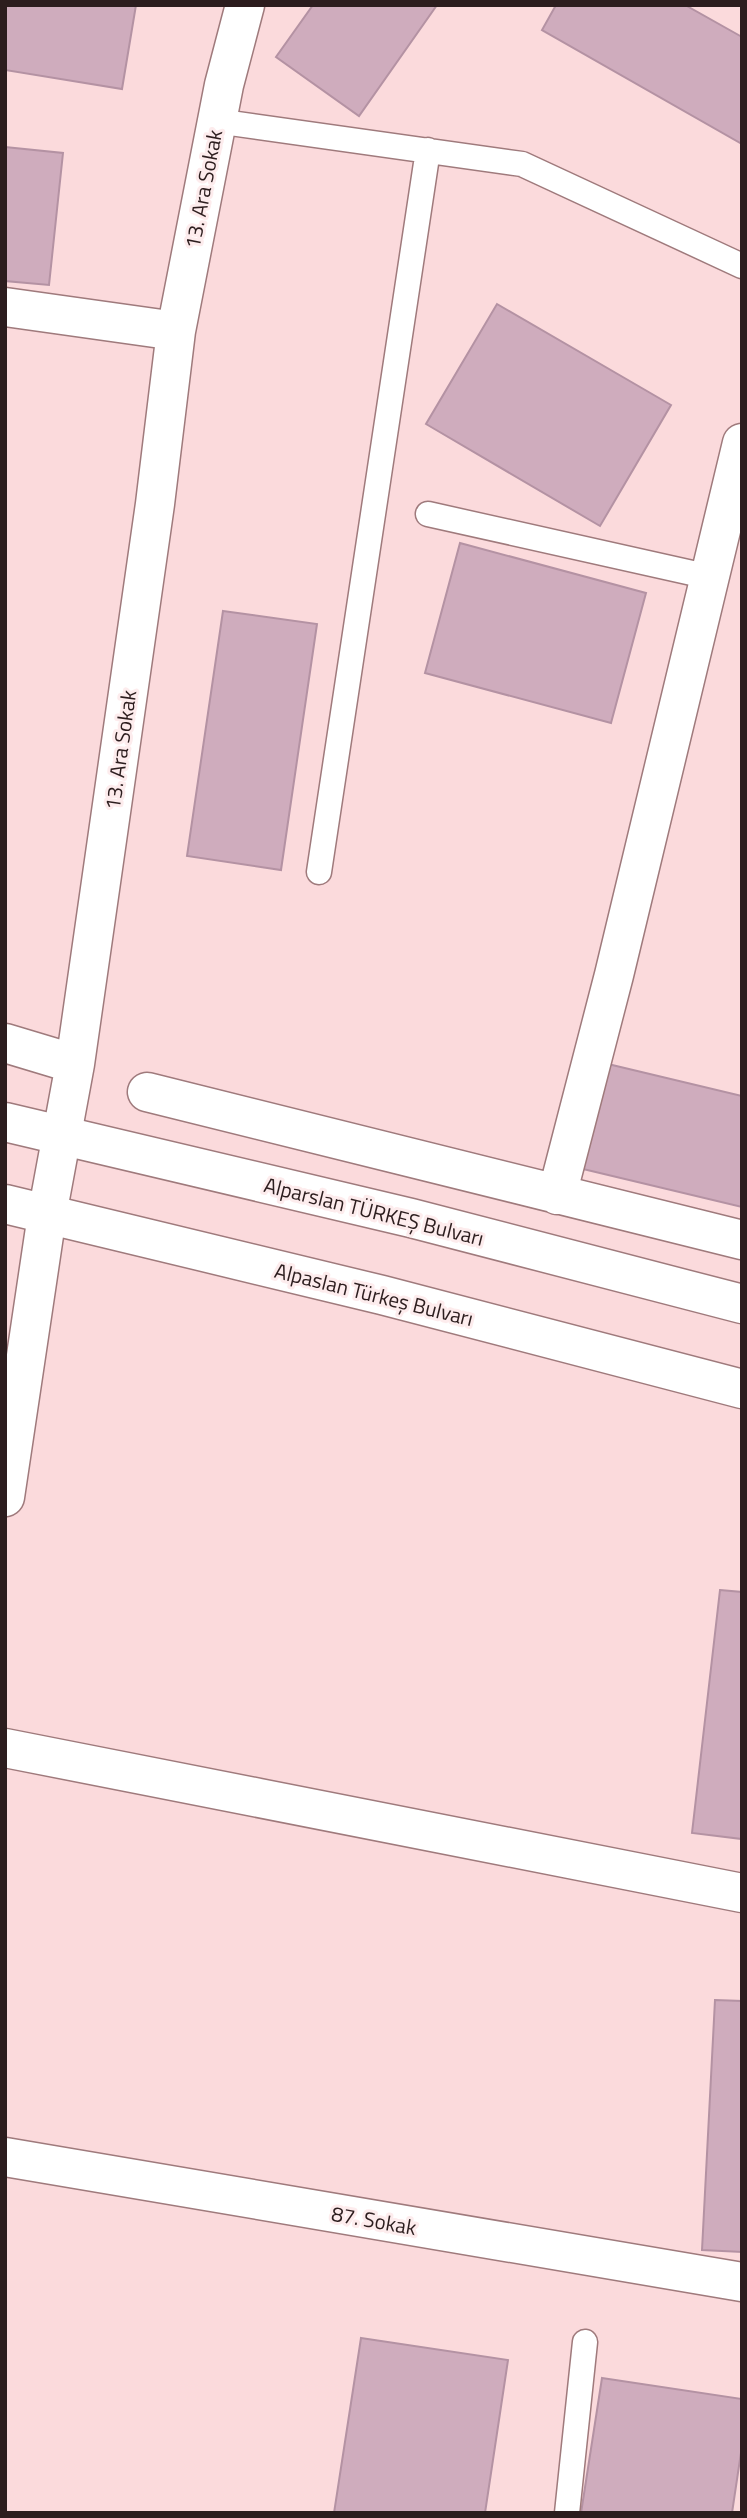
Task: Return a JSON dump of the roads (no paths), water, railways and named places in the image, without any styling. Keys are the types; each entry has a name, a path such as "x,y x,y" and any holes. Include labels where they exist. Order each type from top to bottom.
{"street":[{"name":"13. Ara Sokak","path":"5,1497 47,1215 75,1064 155,504 176,331 216,121 244,5"},
{"path":"5,307 176,331"},
{"path":"557,1195 618,962 742,443"},
{"path":"5,1043 75,1064"},
{"path":"147,1093 742,1240"},
{"name":"Alparslan TÜRKEŞ Bulvarı","path":"5,1122 411,1218 742,1304"},
{"name":"Alpaslan Türkeş Bulvarı","path":"5,1204 369,1292 742,1389"},
{"path":"5,1748 742,1893"},
{"name":"87. Sokak","path":"5,2157 742,2282"}],"lane":[{"path":"216,121 522,164 742,266"},
{"path":"319,872 428,150"},
{"path":"428,514 709,577"},
{"path":"566,2513 585,2342"}]}
